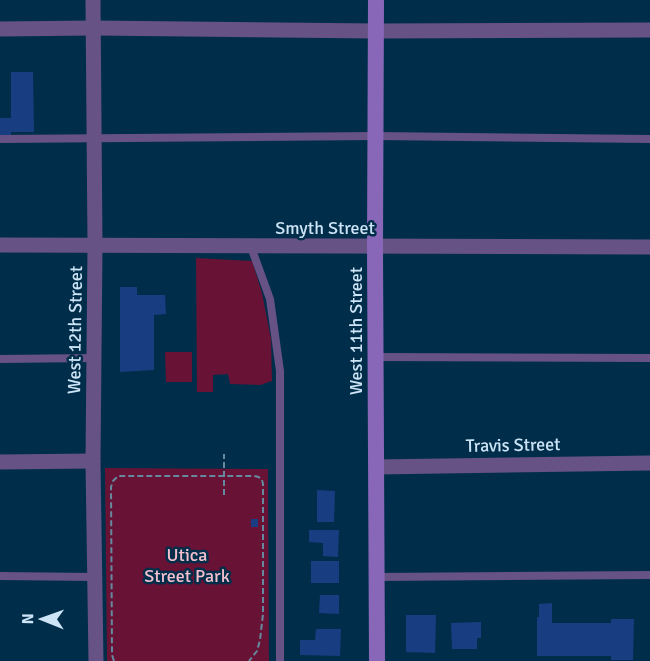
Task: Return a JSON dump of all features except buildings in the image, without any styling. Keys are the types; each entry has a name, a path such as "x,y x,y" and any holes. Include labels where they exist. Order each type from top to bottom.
{"main road":[{"name":"West 11th Street","path":"376,0 377,661"}],"street":[{"name":"West 12th Street","path":"93,0 95,245 93,461 96,661"},
{"path":"0,30 94,28 376,31 650,30"},
{"name":"Smyth Street","path":"0,245 650,247"},
{"path":"0,462 93,461"},
{"name":"Travis Street","path":"376,467 650,463"}],"lane":[{"path":"0,139 376,136 650,139"},
{"path":"251,247 270,299 280,371 280,661"},
{"path":"375,357 650,358"},
{"path":"0,359 94,358"},
{"path":"376,577 650,575"},
{"path":"0,576 95,577"}],"path":[{"path":"224,454 224,495"},
{"path":"114,661 112,655 111,487 118,476 259,477 262,480 263,614 257,651 249,661"}],"green space":[{"path":"196,258 252,261 262,293 271,339 272,381 260,385 230,384 228,374 213,375 213,392 197,392"},
{"path":"165,352 192,352 192,382 166,382"},
{"name":"Utica Street Park","path":"105,468 268,469 269,661 107,661"}]}
